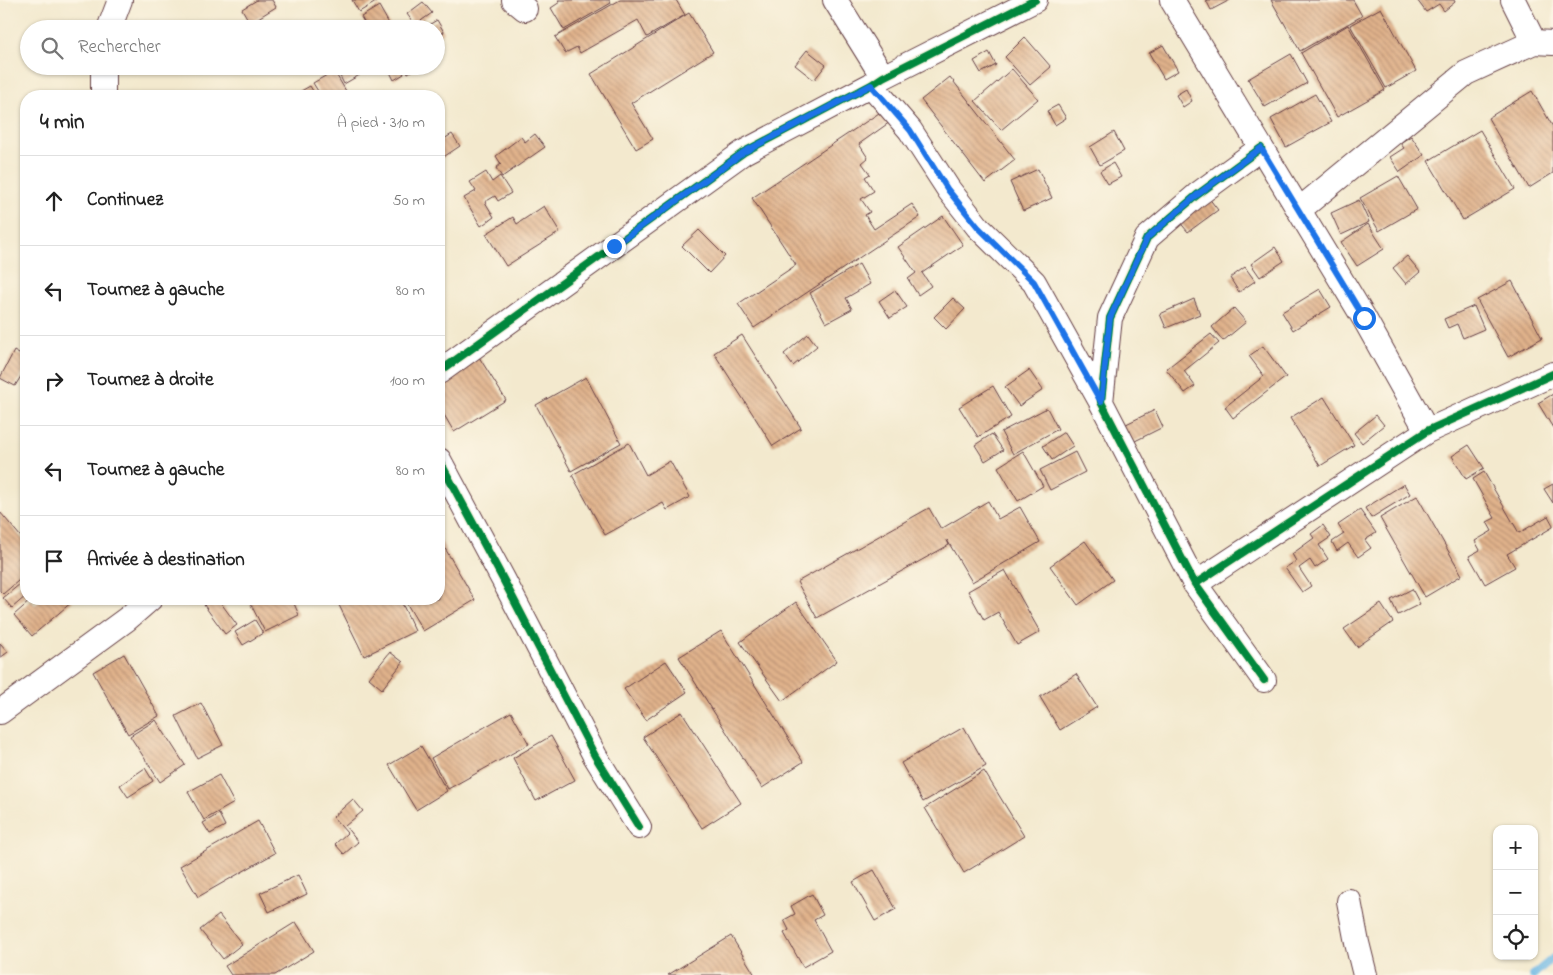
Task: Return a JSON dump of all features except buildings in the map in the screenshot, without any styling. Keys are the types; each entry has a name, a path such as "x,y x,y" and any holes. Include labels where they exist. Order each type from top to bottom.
{"street":[{"path":"112,20 120,0"},
{"path":"835,0 877,81 948,190 978,227 1034,282 1101,402 1195,584 1264,680"},
{"path":"445,368 744,152 1035,0"},
{"path":"1172,0 1364,318 1427,431"},
{"path":"1299,210 1466,73 1544,42 1513,0"},
{"path":"103,75 103,90"},
{"path":"1101,402 1110,318 1147,238 1197,195 1261,148"},
{"path":"1195,584 1427,431 1553,374"},
{"path":"445,471 596,756 639,827"},
{"path":"0,712 127,619 143,605"},
{"path":"1350,901 1365,975"}],"waterway":[{"path":"1533,975 1553,958"}],"cycle path":[{"path":"445,368 744,152 883,77 1035,0"},
{"path":"1261,148 1197,195 1147,238 1110,318 1101,402 1195,584 1264,680"},
{"path":"1195,584 1427,431 1553,374"},
{"path":"445,471 595,756 639,827"}],"route":[{"path":"614,246 744,152 871,85 910,130 948,190 978,227 1034,282 1101,402 1110,318 1147,238 1197,195 1261,148 1364,318"}]}
